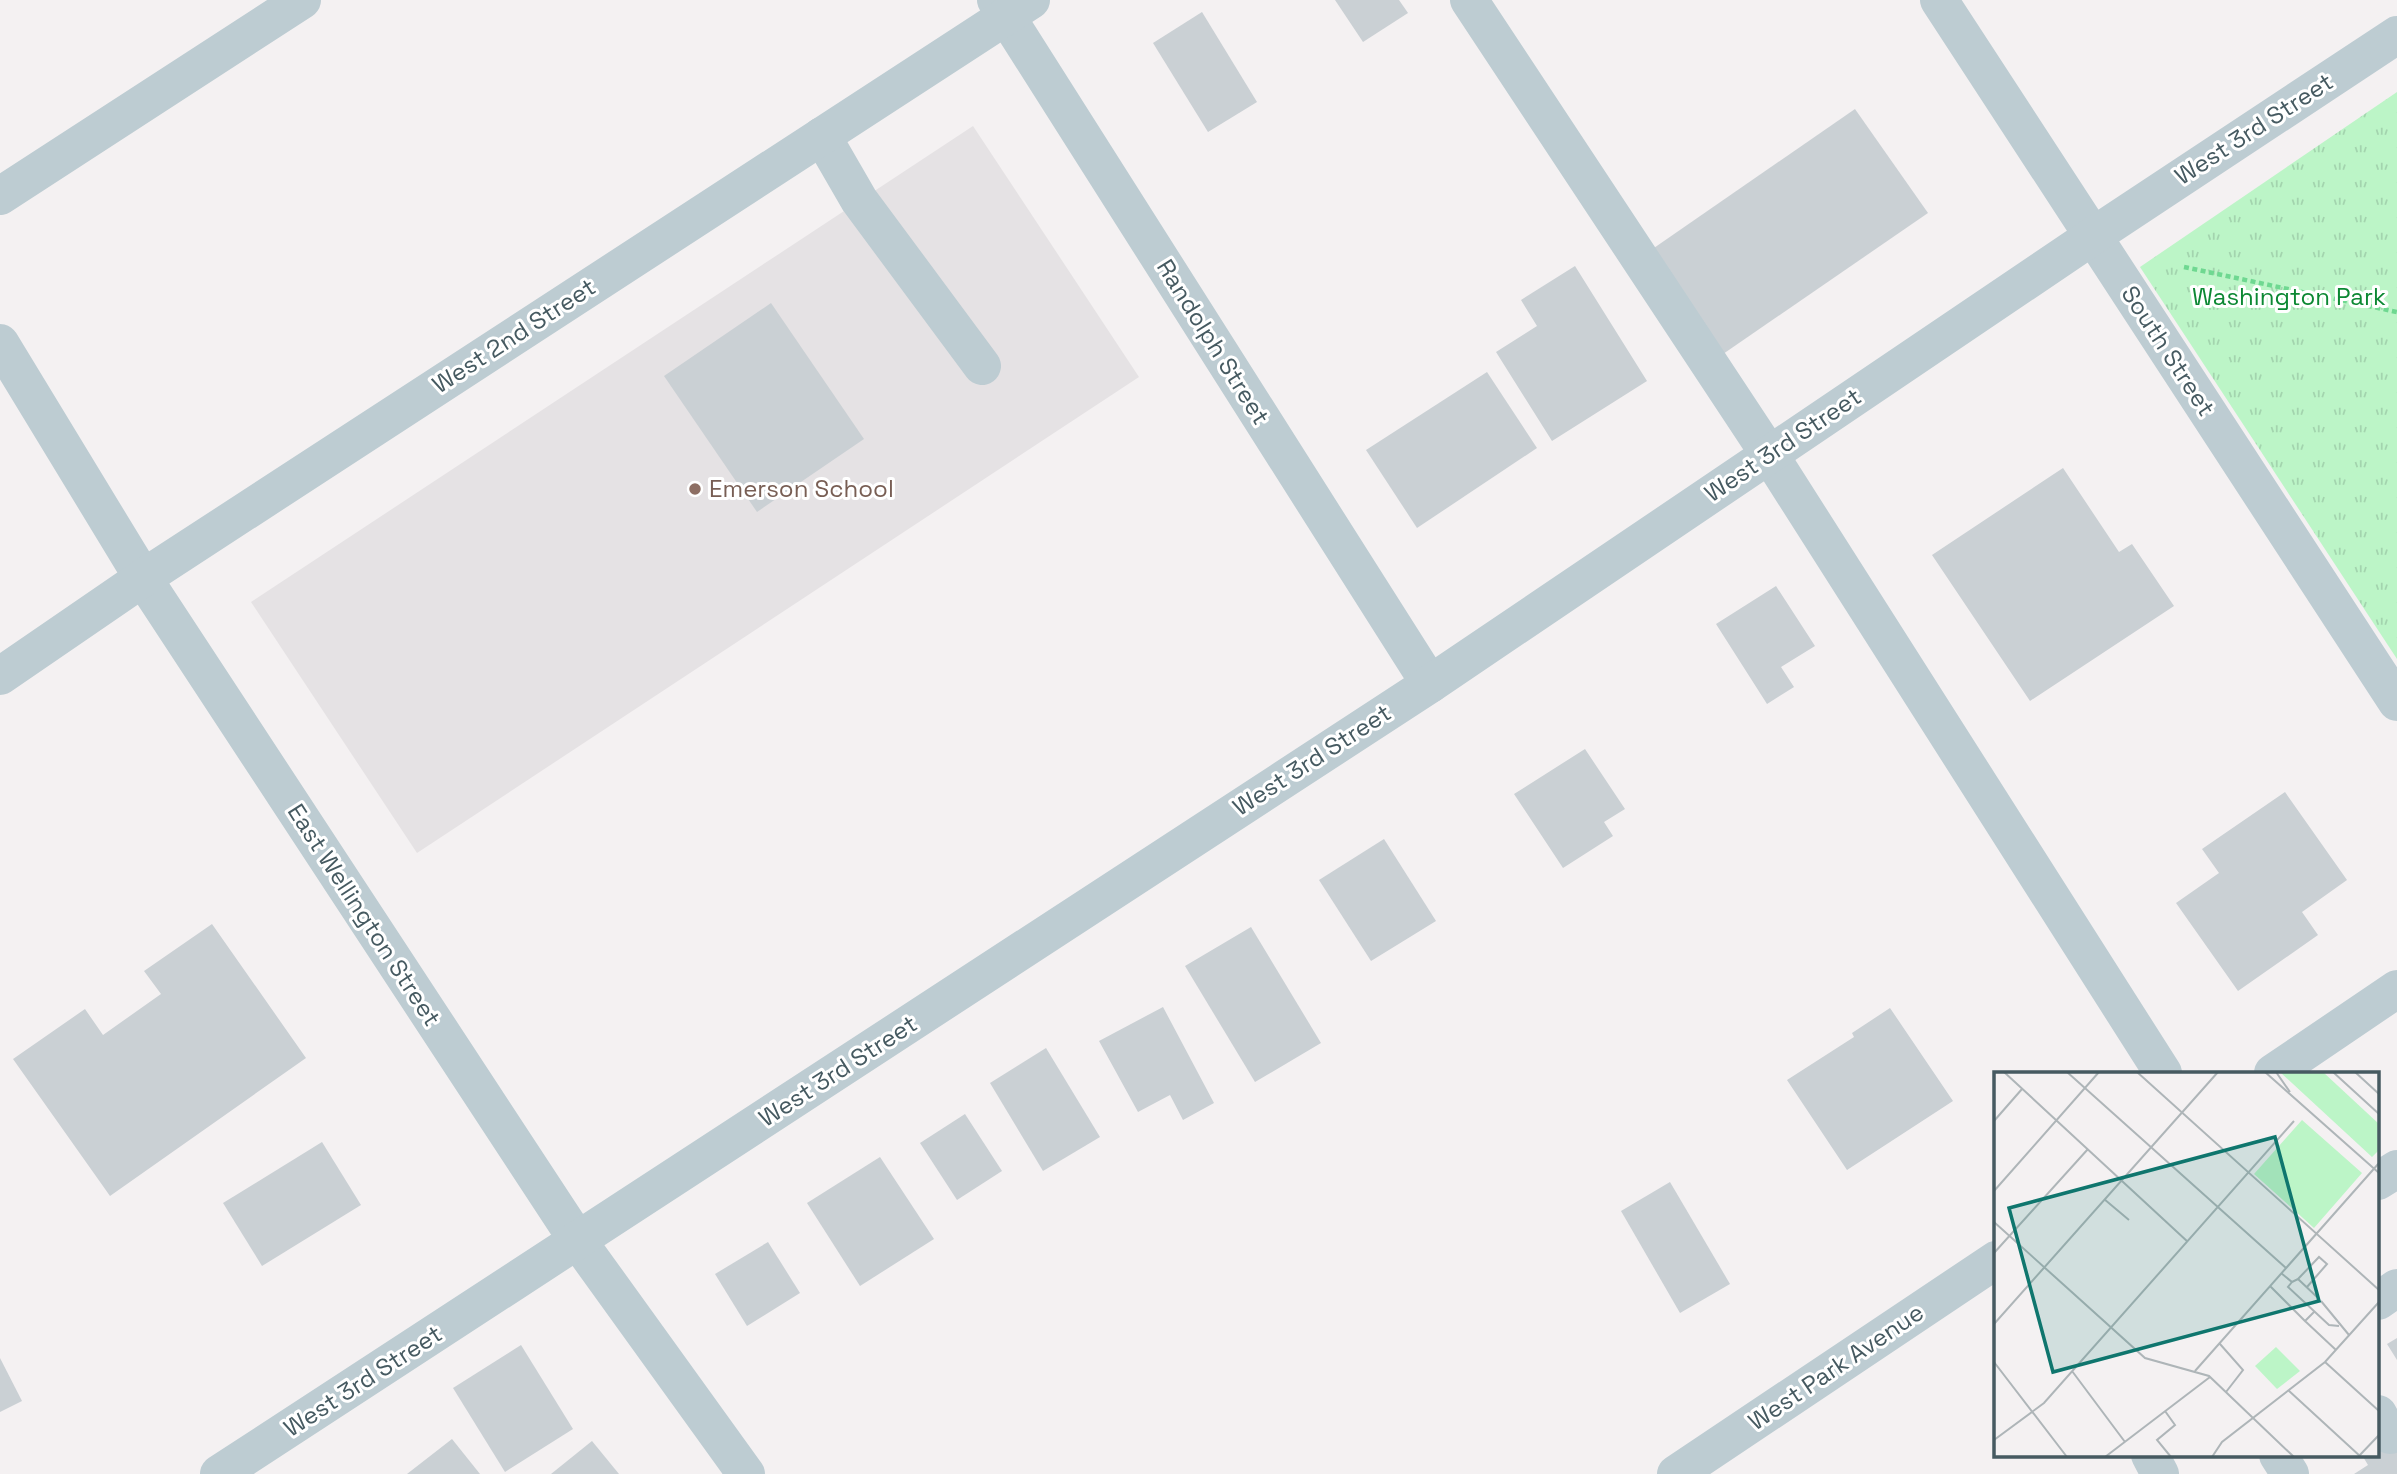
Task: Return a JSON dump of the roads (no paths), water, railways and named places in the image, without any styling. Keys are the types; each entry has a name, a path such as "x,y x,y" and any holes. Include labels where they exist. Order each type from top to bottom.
{"street":[{"path":"0,196 302,0"},
{"path":"1469,0 1769,454 2162,1072"},
{"name":"South Street","path":"1939,0 2397,702"},
{"name":"West 2nd Street","path":"0,676 143,578 822,136 1011,5"},
{"name":"Randolph Street","path":"1011,5 1430,684"},
{"name":"West 3rd Street","path":"219,1474 1430,684 2093,236 2397,35"},
{"path":"822,136 859,200 982,366"},
{"name":"East Wellington Street","path":"0,343 143,578 578,1241 746,1474"},
{"path":"2274,1072 2397,989"},
{"path":"2380,1180 2397,1169"},
{"name":"West Park Avenue","path":"1676,1474 1994,1261"},
{"path":"2380,1300 2397,1288"},
{"path":"2151,1456 2160,1474"},
{"path":"2279,1456 2290,1474"}],"place":[{"name":"Emerson School","path":"695,489"}],"park label":[{"name":"Washington Park","path":"2289,297"}]}
